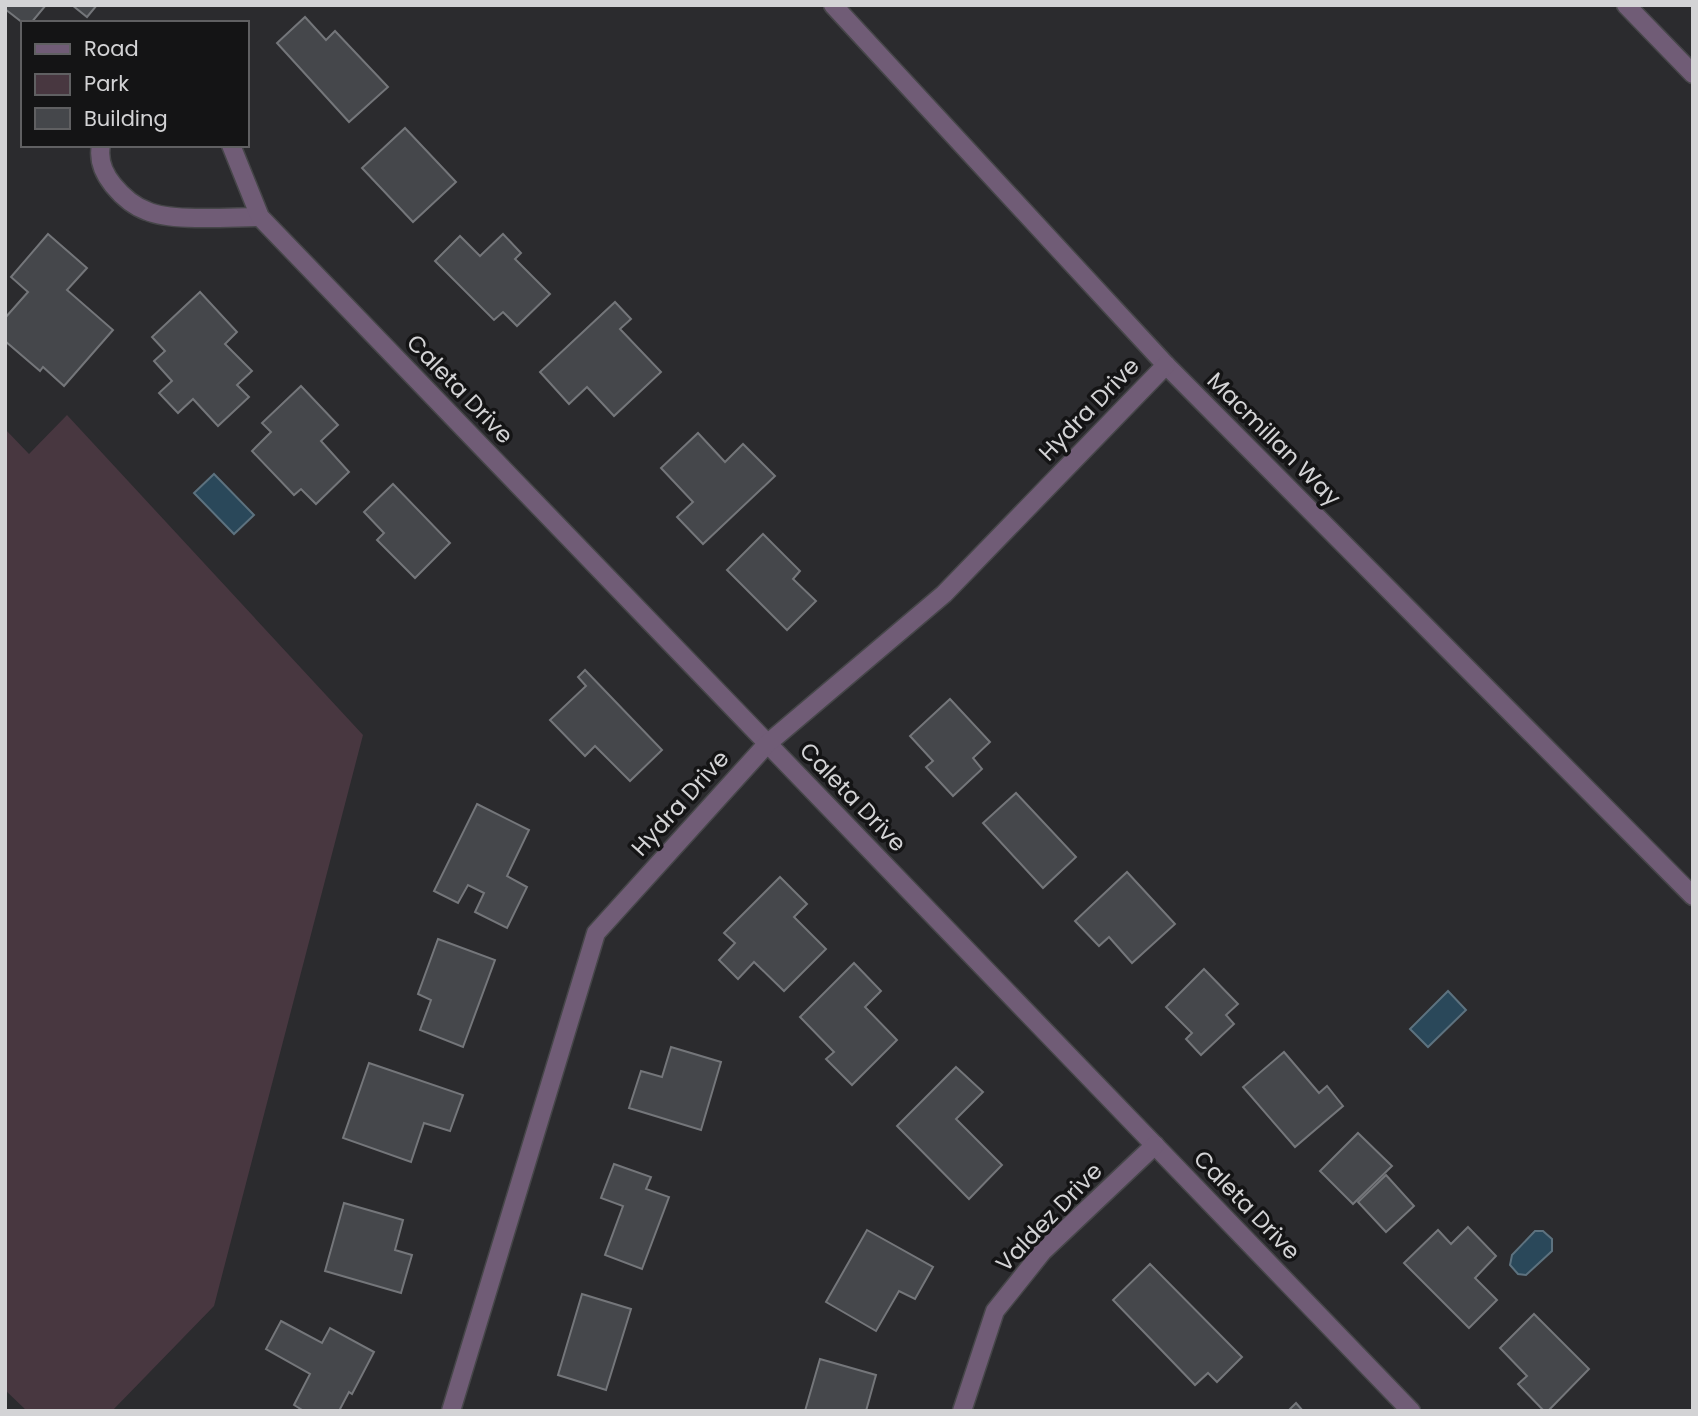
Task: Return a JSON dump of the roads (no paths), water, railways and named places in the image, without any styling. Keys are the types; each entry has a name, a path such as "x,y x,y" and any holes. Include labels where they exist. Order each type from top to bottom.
{"street":[{"name":"Macmillan Way","path":"833,5 1166,365 1693,896"},
{"path":"1626,5 1693,74"},
{"path":"100,147 99,153 105,175 124,197 148,212 177,216 260,217"},
{"name":"Caleta Drive","path":"232,147 260,217 1411,1411"},
{"name":"Hydra Drive","path":"451,1411 596,933 767,744 944,594 1166,365"},
{"name":"Valdez Drive","path":"962,1411 995,1311 1043,1251 1155,1145"}],"water":[{"path":"214,474 254,515 234,534 194,493"},
{"path":"1448,991 1466,1010 1428,1047 1410,1029"},
{"path":"1535,1231 1543,1231 1552,1239 1552,1251 1526,1275 1518,1274 1510,1265 1512,1255"}]}
